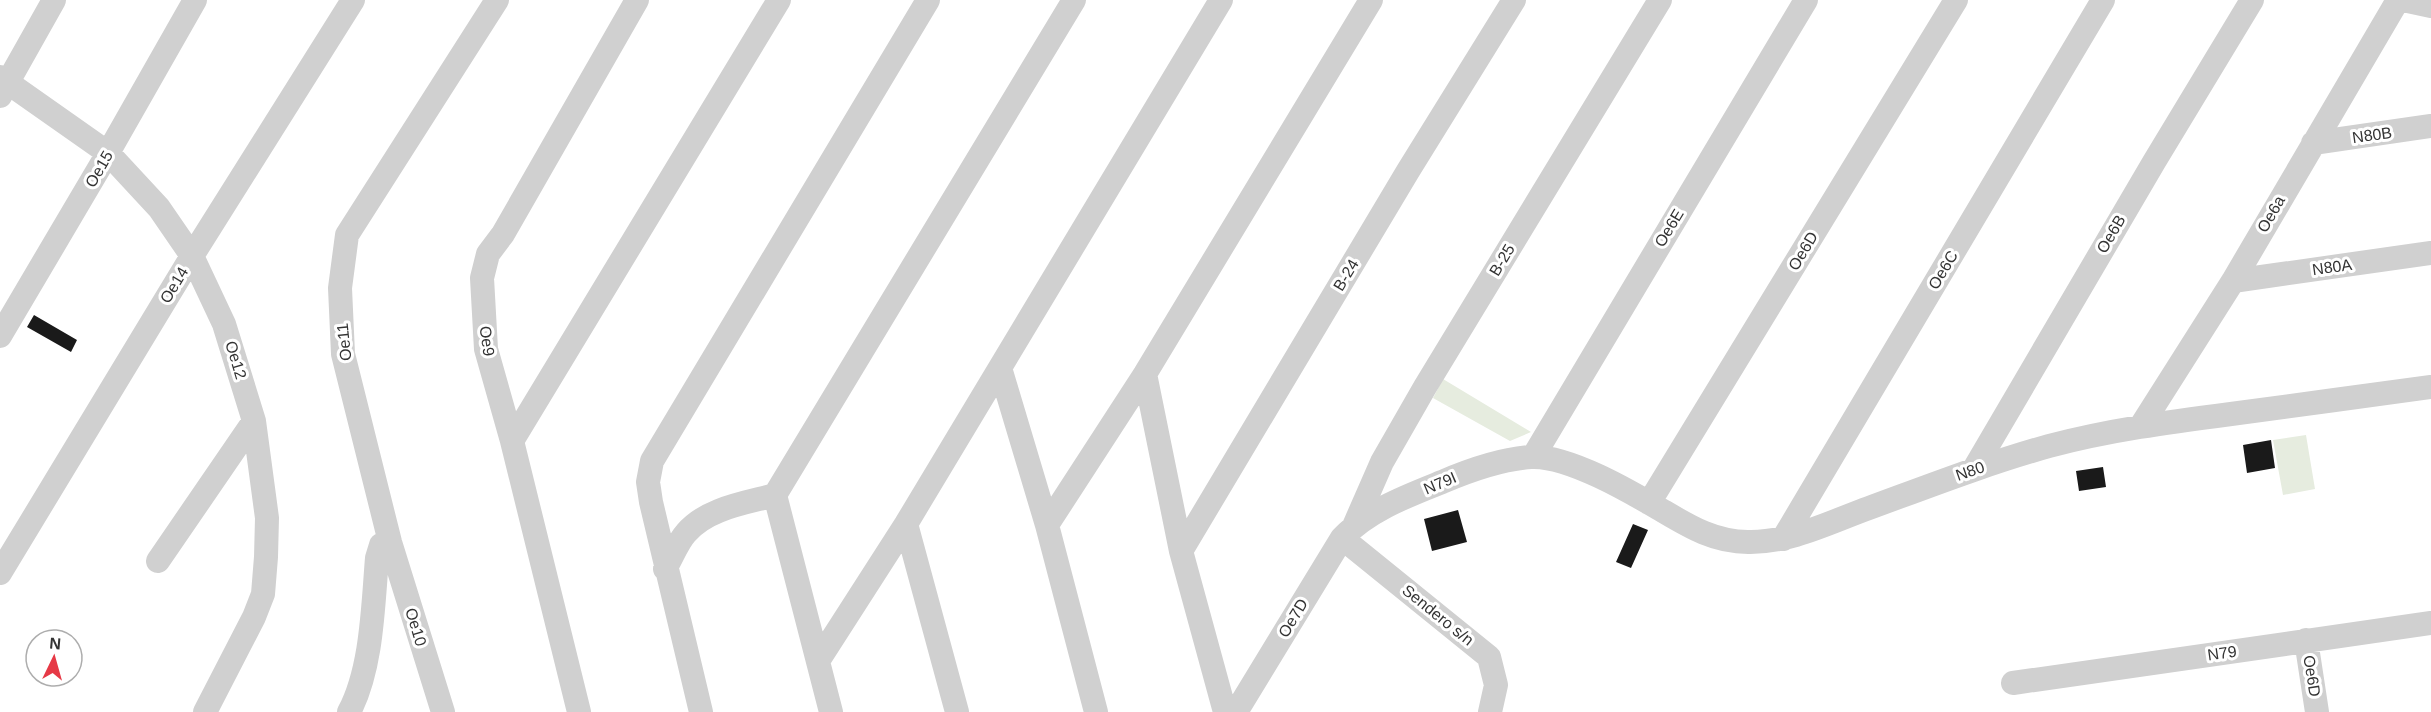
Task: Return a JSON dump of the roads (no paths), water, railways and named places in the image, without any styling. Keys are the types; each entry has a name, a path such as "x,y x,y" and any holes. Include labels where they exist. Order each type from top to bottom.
{"street":[{"path":"3,85 54,0"},
{"name":"Oe15","path":"0,336 195,0"},
{"name":"Oe14","path":"0,573 192,256 353,0"},
{"name":"Oe11","path":"390,542 343,354 340,288 347,235 497,0"},
{"name":"Oe9","path":"579,712 512,441 486,349 482,278 488,254 502,234 637,0"},
{"path":"512,441 779,0"},
{"path":"701,712 665,569 648,482 652,461 928,0"},
{"path":"665,569 684,535 695,524 732,506 775,495 1074,0"},
{"path":"818,661 906,524 1221,0"},
{"path":"1047,525 1145,374 1371,0"},
{"name":"B-24","path":"1181,551 1408,171 1514,0"},
{"name":"B-25","path":"1348,532 1382,462 1425,387 1660,0"},
{"name":"Oe6E","path":"1533,457 1806,0"},
{"name":"Oe6D","path":"1649,503 1956,0"},
{"name":"Oe6C","path":"1783,539 2103,0"},
{"name":"Oe6B","path":"1974,469 2252,0"},
{"name":"Oe6a","path":"2140,426 2233,281 2398,0"},
{"path":"2403,0 2431,6"},
{"name":"Oe12","path":"3,85 108,153 159,208 192,256 224,324 254,421 267,518 266,557 262,594 244,639 205,712"},
{"name":"N80B","path":"2313,143 2431,126"},
{"name":"N80A","path":"2233,281 2431,253"},
{"path":"1000,368 1047,525 1096,712"},
{"path":"1145,374 1181,551 1225,712"},
{"name":"N80","path":"1533,457 1555,459 1579,468 1649,503 1700,533 1726,541 1749,542 1783,539 1974,469 2052,446 2140,426 2431,387"},
{"path":"158,561 254,421"},
{"name":"N79I","path":"1348,532 1371,514 1471,470 1502,461 1533,457"},
{"path":"775,495 831,712"},
{"path":"906,524 957,712"},
{"name":"Oe7D","path":"1236,712 1348,532"},
{"name":"Sendero s/n","path":"1348,532 1489,657 1496,686 1490,712"},
{"path":"349,712 356,699 364,668 377,558 381,545 390,542"},
{"name":"Oe10","path":"390,542 443,712"},
{"name":"N79","path":"2013,683 2431,623"},
{"name":"Oe6D","path":"2306,640 2317,712"}]}
